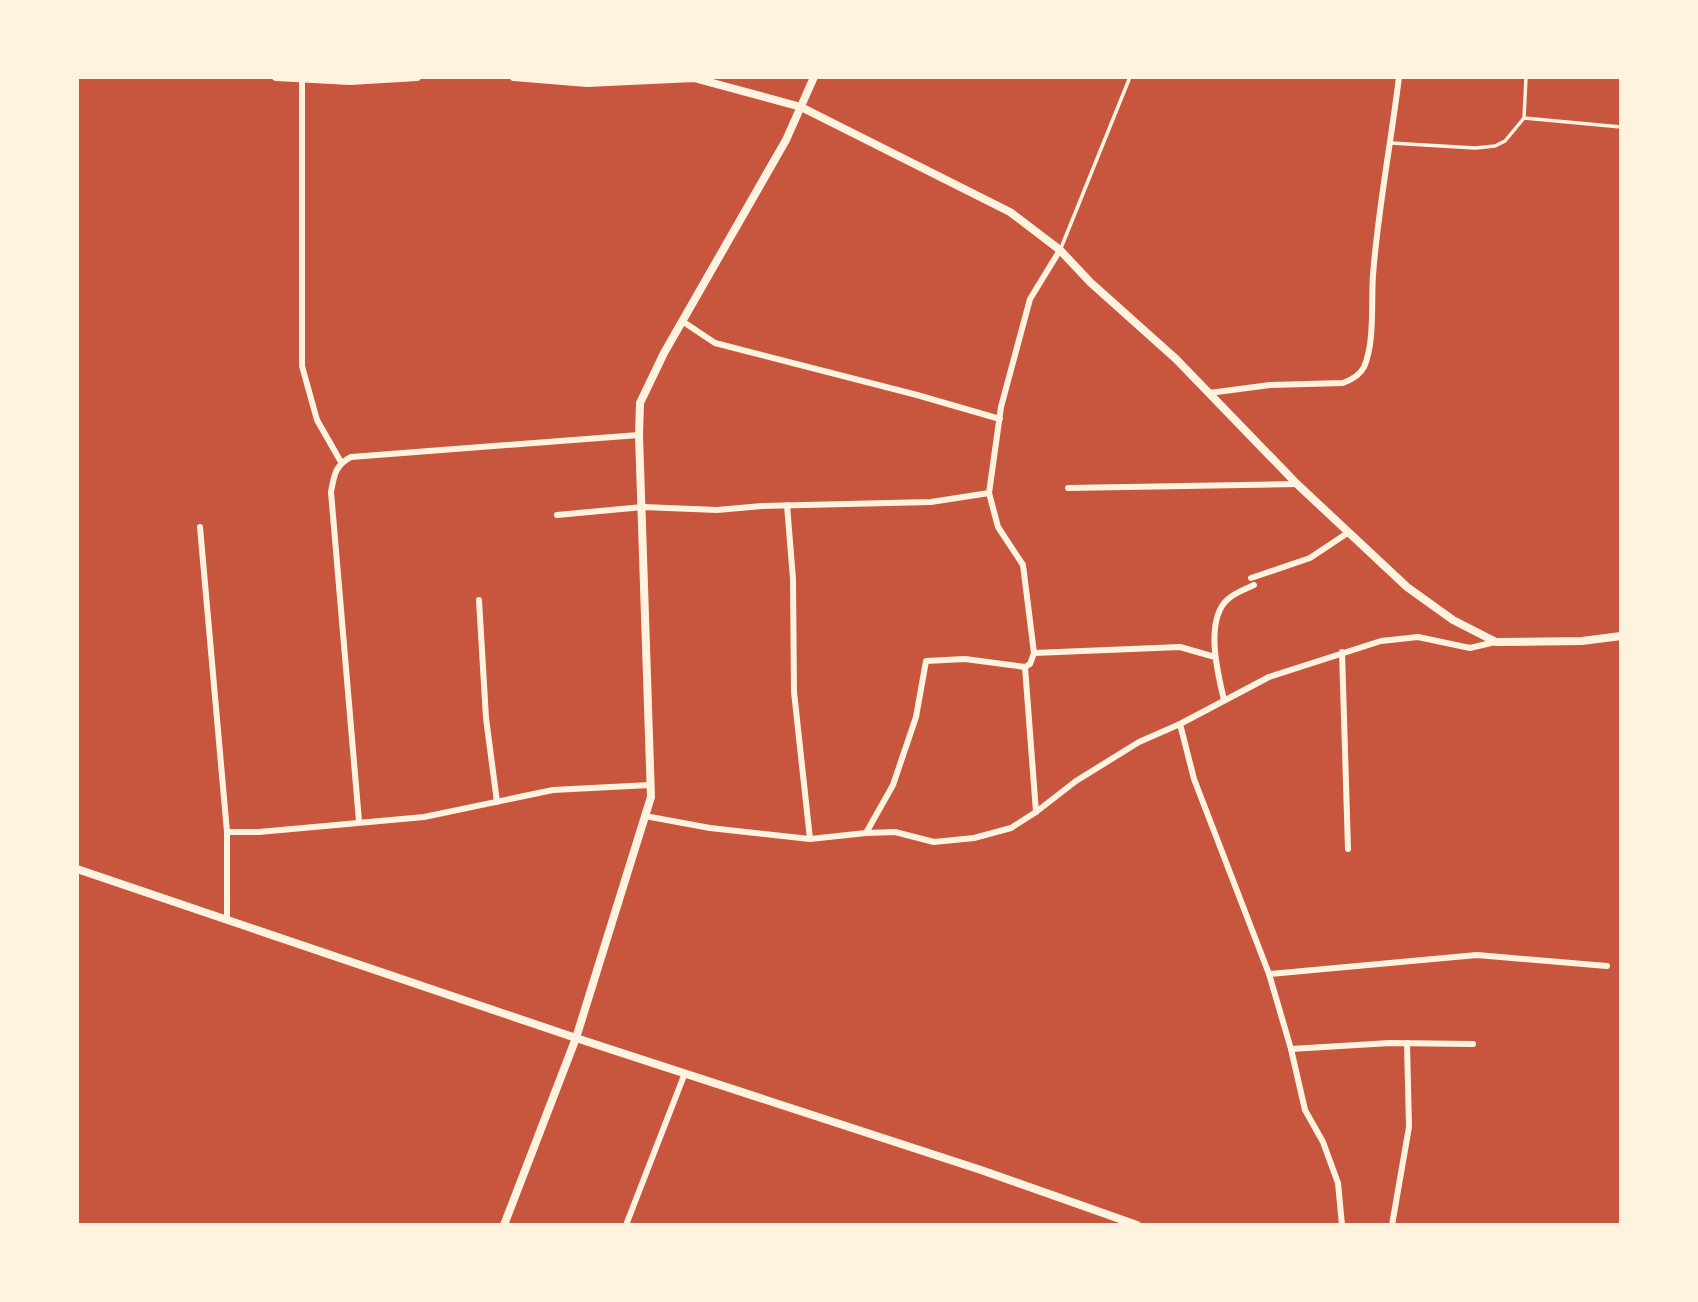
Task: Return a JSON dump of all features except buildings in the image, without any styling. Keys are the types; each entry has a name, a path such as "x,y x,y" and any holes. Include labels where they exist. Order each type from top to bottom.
{"street":[{"path":"276,77 350,81 417,77"},
{"path":"514,77 587,83 694,78 801,107 1010,212 1060,250 1090,282 1176,359 1297,485 1407,587 1454,620 1496,642"},
{"path":"505,1225 576,1038 651,797 640,402 682,321 786,141 814,77"},
{"path":"1209,393 1270,385 1343,383 1353,379 1363,369 1370,326 1380,199 1391,143 1399,77"},
{"path":"302,78 302,366 317,420 341,462"},
{"path":"866,833 893,785 916,717 926,661 965,659 1025,667 1030,664 1034,653 1023,565 998,527 989,493 1000,419 1030,299 1060,250"},
{"path":"682,321 715,343 1000,419"},
{"path":"359,821 331,492 334,475 341,462 351,457 639,435"},
{"path":"1068,488 1297,485"},
{"path":"557,515 643,507 717,510 787,505 931,502 989,493"},
{"path":"787,505 793,579 794,692 810,839"},
{"path":"200,527 226,832 227,920"},
{"path":"1224,700 1215,657 1216,630 1222,606 1252,581 1310,558 1349,532"},
{"path":"479,600 486,719 497,802"},
{"path":"645,816 709,828 810,839 895,832 934,842 974,838 1010,828 1076,781 1139,742 1180,724 1269,677 1342,652 1381,641 1418,637 1470,648 1496,642 1582,641 1621,636"},
{"path":"1034,653 1180,647 1215,657"},
{"path":"1342,652 1348,849"},
{"path":"1025,667 1036,812"},
{"path":"1180,724 1194,779 1269,974 1305,1110 1323,1142 1338,1183 1342,1225"},
{"path":"226,832 259,832 424,817 553,790 650,785"},
{"path":"77,869 576,1038 968,1166 1137,1225"},
{"path":"1269,974 1477,955 1607,966"},
{"path":"1291,1049 1407,1043 1473,1044"},
{"path":"1392,1225 1409,1127 1407,1043"},
{"path":"626,1225 684,1073"}],"lane":[{"path":"1060,250 1130,77"},
{"path":"1391,143 1475,148 1495,146 1505,141 1524,118 1526,77"},
{"path":"1524,118 1621,127"}]}
